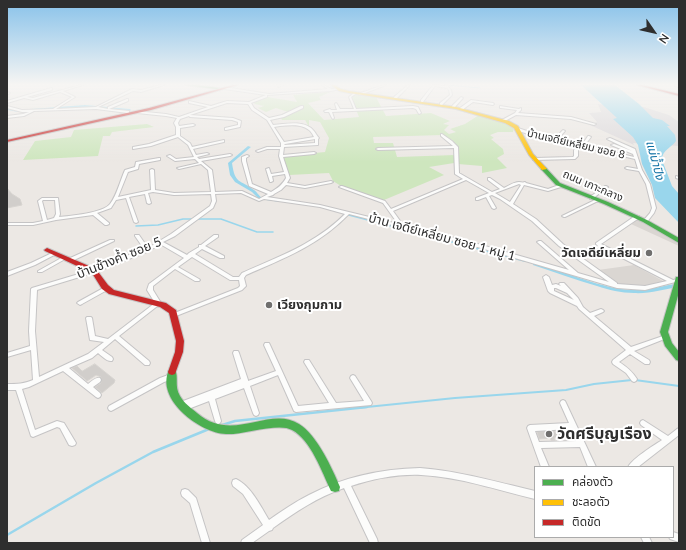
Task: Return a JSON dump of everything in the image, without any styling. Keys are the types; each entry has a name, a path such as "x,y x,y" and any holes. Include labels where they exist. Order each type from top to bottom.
{"street":[{"path":"7,117 24,115 33,111"},
{"path":"120,111 128,112"},
{"path":"7,139 133,111"},
{"path":"7,139 142,111"},
{"path":"134,148 150,145 178,136 178,127 176,123 180,118 200,111"},
{"path":"258,111 265,115 268,119 283,146 281,156 288,178 285,184 272,194 262,199"},
{"path":"268,119 283,116 294,111"},
{"path":"330,111 333,118"},
{"name":"ถนน เกาะกลาง","path":"467,111 503,121 520,131 528,150 534,159 560,186 637,217 679,241"},
{"path":"503,121 519,111"},
{"path":"137,112 180,118"},
{"path":"516,114 571,118 594,124"},
{"path":"187,115 233,119 240,122 239,126 226,129"},
{"path":"178,127 193,125"},
{"path":"258,151 283,146 317,144 317,138 309,128 304,125 272,126"},
{"name":"บ้านเจดีย์เหลี่ยม ซอย 8","path":"520,131 555,140 635,154"},
{"path":"555,140 563,131"},
{"path":"442,135 450,140 456,147 456,171 458,174 490,194 511,204 534,220 574,255 617,286"},
{"name":"บ้านช้างค้ำ ซอย 5","path":"33,347 34,289 94,271 147,250 161,243 212,207 214,201 210,170 198,159 189,144 178,136"},
{"path":"534,159 574,158 576,156 576,150 589,137"},
{"path":"283,146 317,138"},
{"path":"610,139 635,154"},
{"path":"192,148 224,141"},
{"path":"613,145 635,154"},
{"path":"634,145 640,170 648,184 654,208 652,213 645,221"},
{"path":"378,149 456,147"},
{"path":"281,156 314,153"},
{"path":"179,168 207,154"},
{"path":"169,156 175,160 230,155"},
{"path":"246,156 244,157 244,161 250,186 272,194"},
{"path":"7,224 29,225 94,213 110,207 126,171 137,168 138,163 159,158"},
{"path":"627,168 640,170"},
{"path":"268,169 271,181"},
{"path":"152,170 152,191"},
{"path":"270,175 286,173"},
{"path":"390,211 466,179"},
{"path":"489,179 503,189"},
{"path":"285,184 305,187 331,182"},
{"path":"477,200 519,183 548,190 560,186"},
{"path":"511,204 524,183"},
{"path":"341,187 384,202 402,227"},
{"path":"564,216 595,199 606,187"},
{"name":"บ้าน เจดีย์เหลี่ยม ซอย 1 หมู่ 1","path":"114,199 152,191 174,194 242,192 256,200 262,199 312,204 347,214 476,245 617,286 645,288 679,279"},
{"path":"146,192 149,203"},
{"path":"490,194 494,208"},
{"path":"127,196 136,222"},
{"path":"45,222 40,201 42,200 57,199 58,214 56,219"},
{"path":"94,213 107,224"},
{"path":"161,243 189,255 232,279 241,278 244,274 306,245 339,223 347,214"},
{"path":"574,255 600,245 637,217"},
{"path":"137,236 147,250"},
{"path":"158,303 152,294 150,288 151,284 216,236"},
{"path":"40,271 112,241"},
{"path":"539,242 579,276"},
{"path":"600,245 671,281"},
{"path":"202,246 222,257"},
{"path":"47,250 94,271 112,292 158,303 170,308 174,315 180,344 171,377 173,396 182,407 194,417 214,427 235,431 282,423 296,426 306,434 335,487"},
{"path":"7,274 54,254"},
{"path":"175,267 197,280"},
{"path":"546,277 552,291 579,305 630,350 647,362"},
{"path":"174,315 240,289 243,286 241,278"},
{"path":"679,279 666,322 665,338 679,358"},
{"path":"562,284 576,299 579,305"},
{"path":"552,291 552,287 556,286 570,292"},
{"path":"80,303 107,288"},
{"path":"7,386 18,387 36,381 90,356 158,303"},
{"path":"591,315 601,312"},
{"path":"89,318 92,338 109,341"},
{"path":"115,336 147,363"},
{"path":"634,379 628,371 615,362 630,350 665,338"},
{"path":"267,345 296,409 368,403 353,378"},
{"path":"7,355 33,347 36,381"},
{"path":"99,350 110,359"},
{"path":"182,407 245,380 236,353"},
{"path":"307,362 334,406"},
{"path":"64,368 98,395"},
{"path":"182,407 279,372"},
{"path":"111,408 162,380 171,377"},
{"path":"88,387 98,380"},
{"path":"246,384 256,413"},
{"path":"18,387 33,434 57,424 62,425 72,442"},
{"path":"211,397 218,421"},
{"path":"563,403 592,466"},
{"path":"643,423 668,440"},
{"path":"545,466 530,428 574,426"},
{"path":"633,466 679,431"},
{"path":"536,445 582,444"},
{"path":"245,543 298,506 335,487 372,476 405,472 437,473 534,495"},
{"path":"236,483 246,491 269,527"},
{"path":"346,484 374,542"},
{"path":"185,492 193,502 206,543"}],"shaded area":[{"path":"600,111 655,111 669,115 679,122 679,146 633,143 634,145 590,125 597,122 589,113 601,112"},
{"path":"638,219 669,237 679,244 679,246 631,224"},
{"path":"634,265 663,281 645,286 618,285 598,270"}],"green space":[{"path":"284,111 315,111 324,120 359,117 356,111 383,111 386,116 431,113 450,121 443,124 449,125 444,130 449,134 456,132 450,129 465,124 479,115 496,119 514,127 513,132 498,132 490,135 494,138 491,139 503,149 504,154 497,158 507,168 482,173 482,166 458,164 459,149 453,141 444,135 373,137 374,143 393,143 397,157 455,155 454,163 429,167 444,175 384,200 341,186 333,181 329,173 289,175 283,156 325,152 329,138 320,122 309,120 309,127 305,120 282,120 281,118 291,113"},
{"path":"147,124 154,127 112,132 110,136 103,136 98,156 23,160 35,141 71,137 74,130"}],"water":[{"name":"แม่น้ำปิง","path":"609,111 646,111 653,118 662,120 670,126 667,126 675,135 676,141 665,151 662,160 672,186 679,194 679,223 655,198 652,185 642,164 638,145 633,137 613,119 617,118"}],"building":[{"path":"7,188 12,194 20,199 22,205 7,208"},
{"path":"95,364 115,380 114,383 102,393 95,387 101,383 101,377 96,375 87,381 72,368 77,366 82,371"},
{"name":"วัดศรีบุญเรือง","path":"562,431 565,438 554,438 555,440 551,440 550,438 539,439 537,432"}],"waterway":[{"path":"15,111 26,111"},
{"path":"249,147 230,163 234,179 253,191 260,198 280,201"},
{"path":"343,213 527,261"},
{"path":"136,226 158,225 183,219 193,219"},
{"path":"197,219 221,219 257,232 273,232"},
{"path":"535,264 593,283 627,291 646,291 679,285"},
{"path":"357,408 455,398 566,390 594,384 632,380"},
{"path":"635,380 679,386"},
{"path":"219,426 235,421 367,407"},
{"path":"7,535 96,483 153,452 209,429"}],"traffic: fast":[{"path":"544,169 558,184 606,203 645,221 679,241"},
{"path":"679,279 664,332 668,344 679,358"},
{"path":"172,372 172,388 179,402 196,419 215,429 234,430 275,423 285,423 295,426 313,445 335,487"}],"traffic: slow":[{"path":"466,111 507,122 516,127 531,155 544,169"}],"traffic: jam":[{"path":"7,141 143,111"},
{"path":"47,250 94,271 105,287 112,292 163,305 173,312 180,341 179,352 172,372"}],"place":[{"name":"วัดเจดีย์เหลี่ยม","path":"649,253"},
{"name":"เวียงกุมกาม","path":"269,305"},
{"name":"วัดศรีบุญเรือง","path":"549,434"}]}
